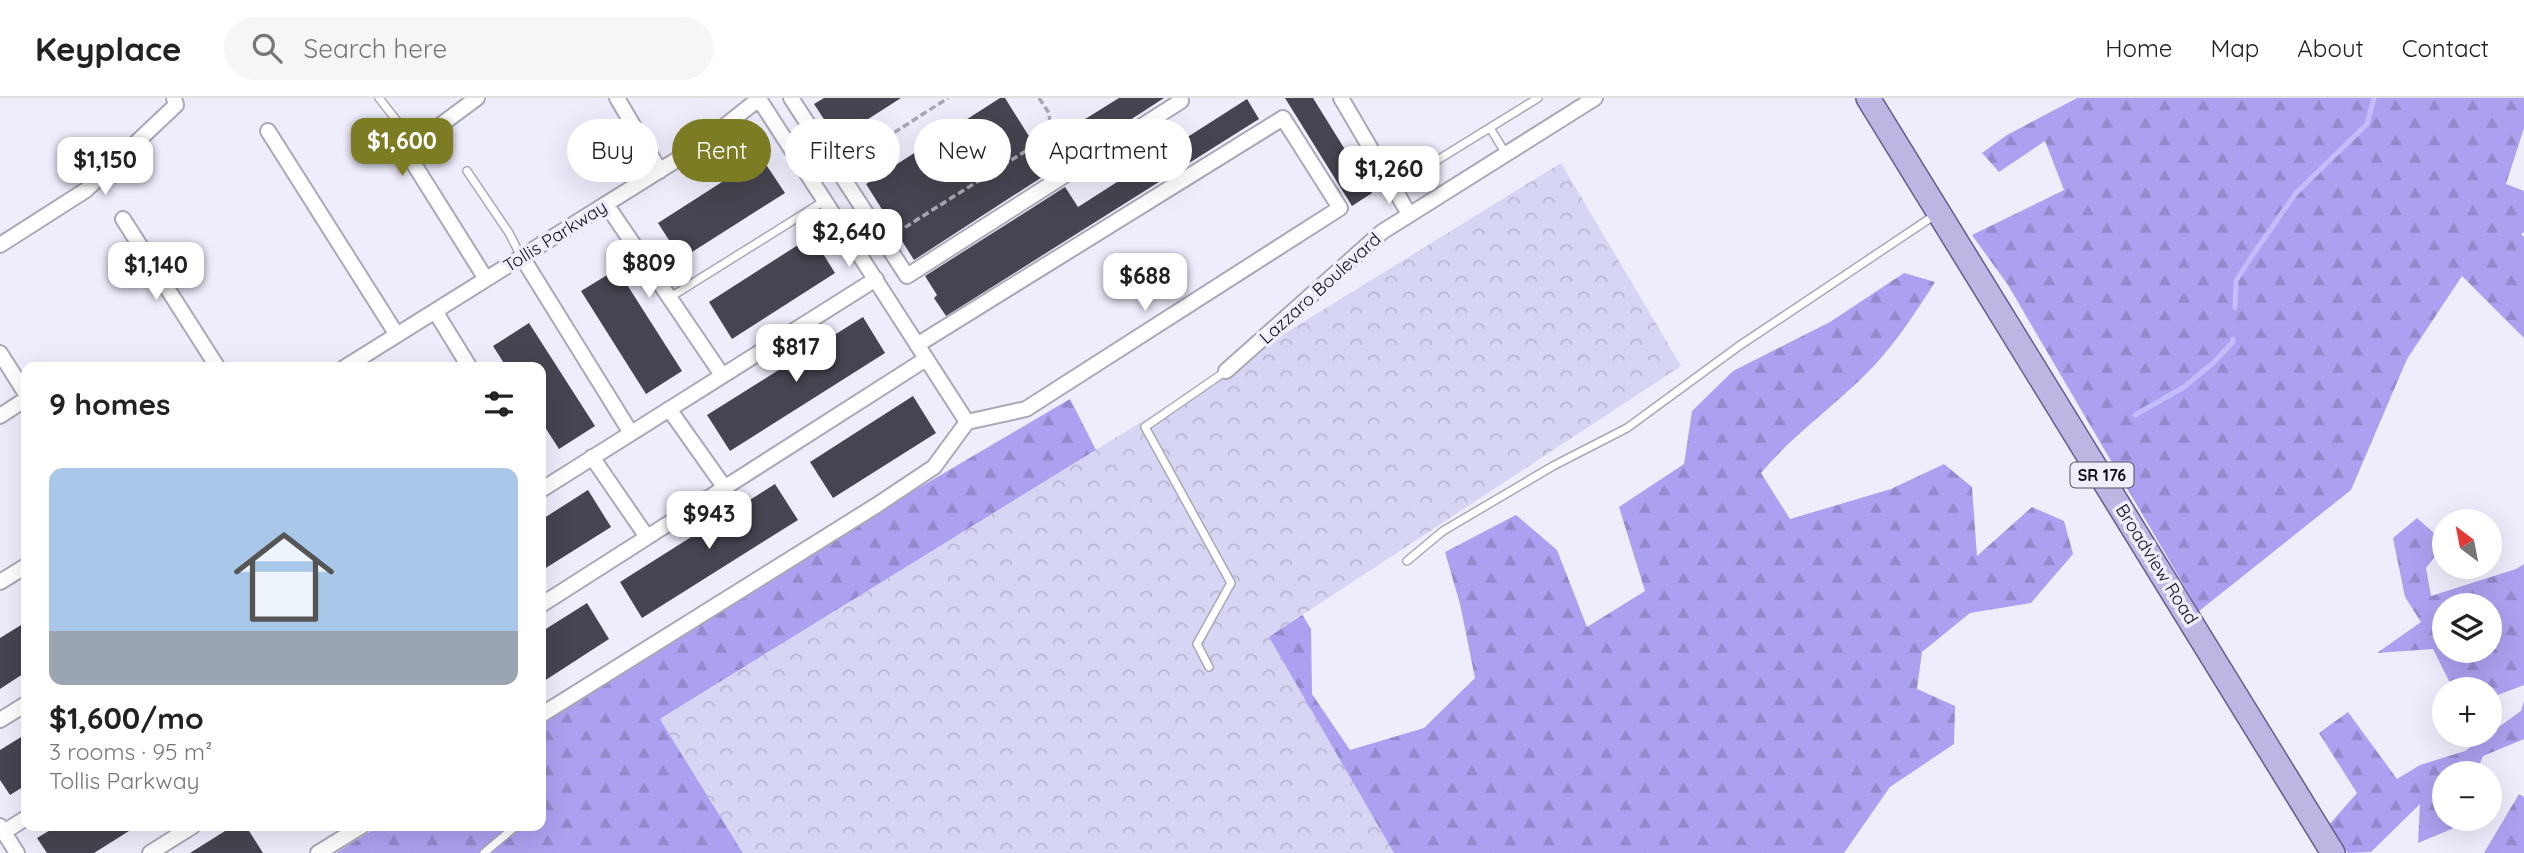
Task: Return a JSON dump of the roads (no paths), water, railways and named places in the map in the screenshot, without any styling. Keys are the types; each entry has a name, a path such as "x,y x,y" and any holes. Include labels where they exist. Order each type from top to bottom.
{"main road":[{"name":"Broadview Road","path":"1868,98 2333,853"}],"street":[{"path":"0,245 86,190 176,105 174,98"},
{"path":"477,98 415,144 412,161 486,279"},
{"path":"617,98 660,171"},
{"path":"759,98 967,422"},
{"name":"Tollis Parkway","path":"354,362 702,144 759,98"},
{"path":"791,98 907,276 1181,101"},
{"path":"1341,98 1409,214"},
{"name":"Lazzaro Boulevard","path":"1226,371 1382,232 1595,98"},
{"path":"546,712 934,467 967,422 1026,409 1340,208 1283,118 917,345"},
{"path":"268,131 397,335"},
{"path":"606,204 722,375"},
{"path":"123,219 214,362"},
{"path":"522,257 631,433"},
{"path":"546,484 876,279"},
{"path":"435,311 466,362"},
{"path":"0,353 21,389"},
{"path":"546,602 926,359"},
{"path":"0,416 21,401"},
{"path":"669,408 724,488"},
{"path":"592,457 647,537"},
{"path":"0,582 21,569"},
{"path":"0,720 21,707"},
{"path":"17,853 2,829 21,820"},
{"path":"150,853 185,831"},
{"path":"318,853 354,831"}],"lane":[{"path":"379,98 415,144"},
{"path":"1394,187 1538,98"},
{"path":"1490,128 1506,154"},
{"path":"467,171 522,257"},
{"path":"669,298 825,200"},
{"path":"1407,561 1443,531 1552,466 1627,428 1739,346 1939,212"},
{"path":"1209,667 1197,644 1231,583 1145,427 1226,371"},
{"path":"484,853 510,831"}],"waterway":[{"path":"2235,308 2236,281 2252,256 2296,193 2367,124 2374,98"},
{"path":"2135,415 2184,387 2213,363 2233,339"}]}
